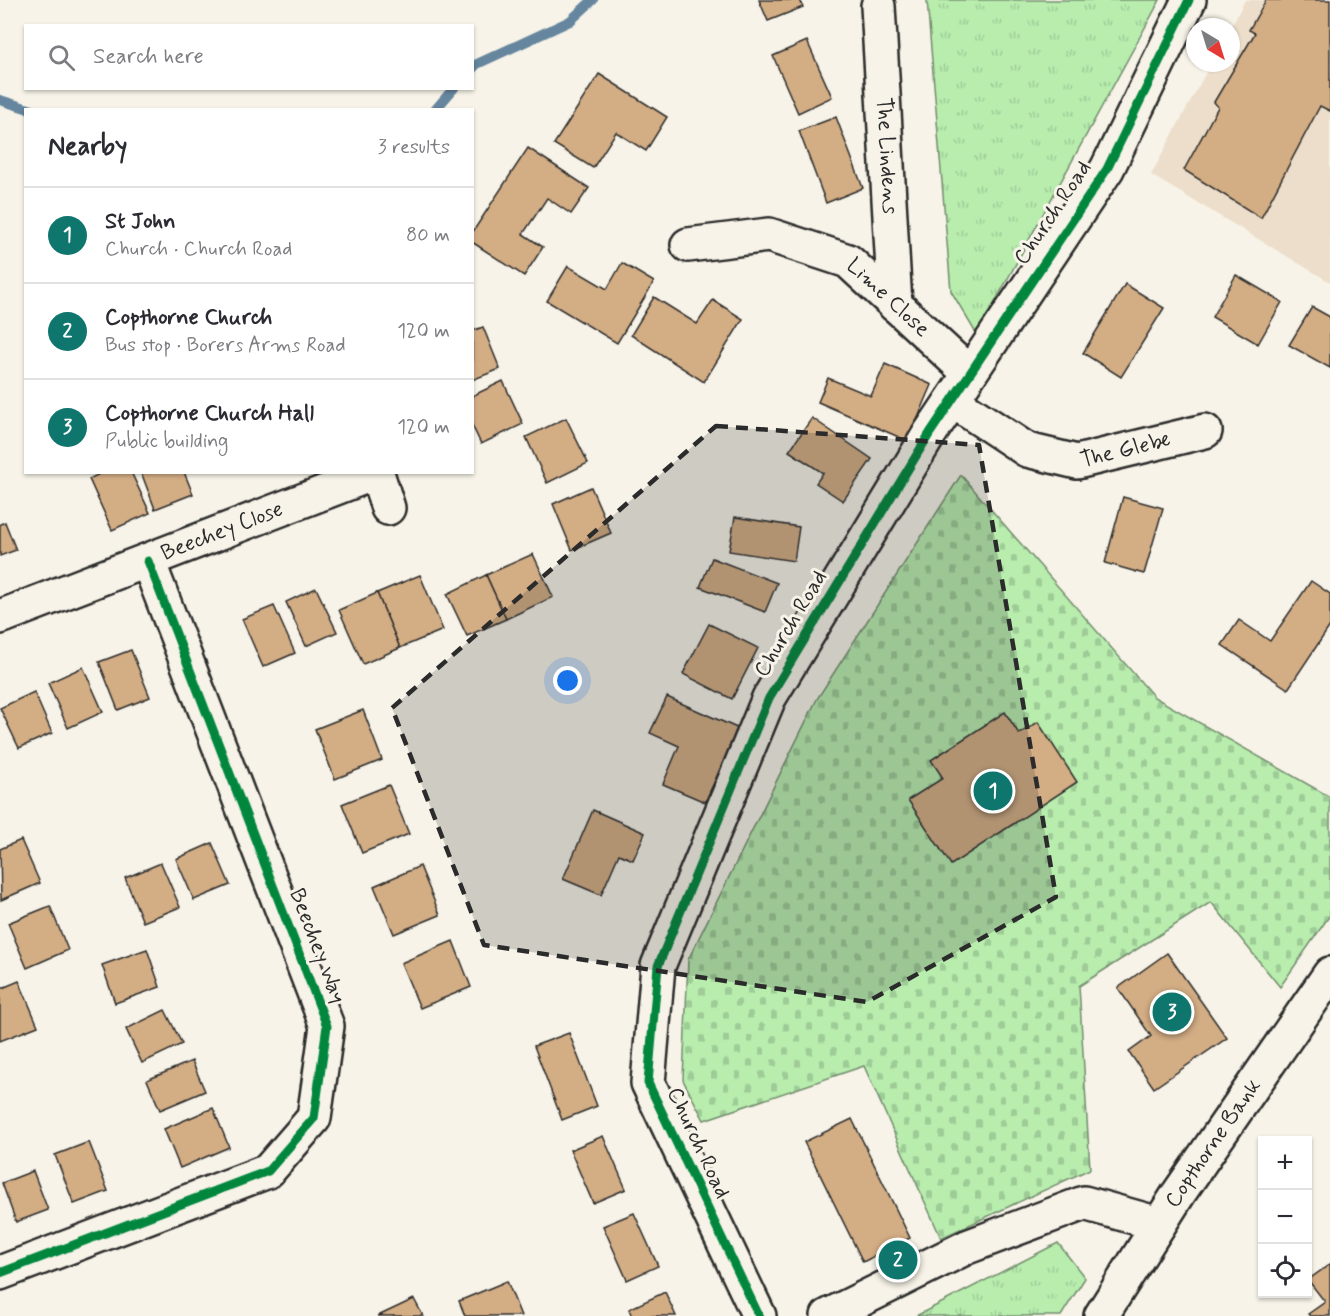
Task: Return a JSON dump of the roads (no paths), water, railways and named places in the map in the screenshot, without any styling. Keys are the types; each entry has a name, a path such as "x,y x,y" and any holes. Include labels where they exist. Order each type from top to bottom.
{"street":[{"name":"Church Road","path":"759,1316 648,1083 658,966 769,698 930,433 1107,169 1189,0"},
{"name":"The Lindens","path":"878,6 895,305"},
{"name":"Lime Close","path":"688,245 770,235 848,261 969,373"},
{"name":"The Glebe","path":"952,401 1027,450 1077,462 1205,431"},
{"name":"Beechey Close","path":"0,617 374,474"},
{"path":"377,474 388,508"},
{"name":"Beechey Way","path":"0,1273 268,1171 314,1118 327,1026 148,561"},
{"name":"Copthorne Bank","path":"1101,1316 1159,1224 1330,974"},
{"path":"828,1316 967,1247 1083,1203 1159,1224"}],"waterway":[{"path":"474,67 570,21 593,0"},
{"path":"437,108 452,90"},
{"path":"0,100 26,108"}],"place":[{"name":"St John","path":"993,791"},
{"name":"Copthorne Church Hall","path":"1172,1012"},
{"name":"Copthorne Church","path":"898,1260"}]}
